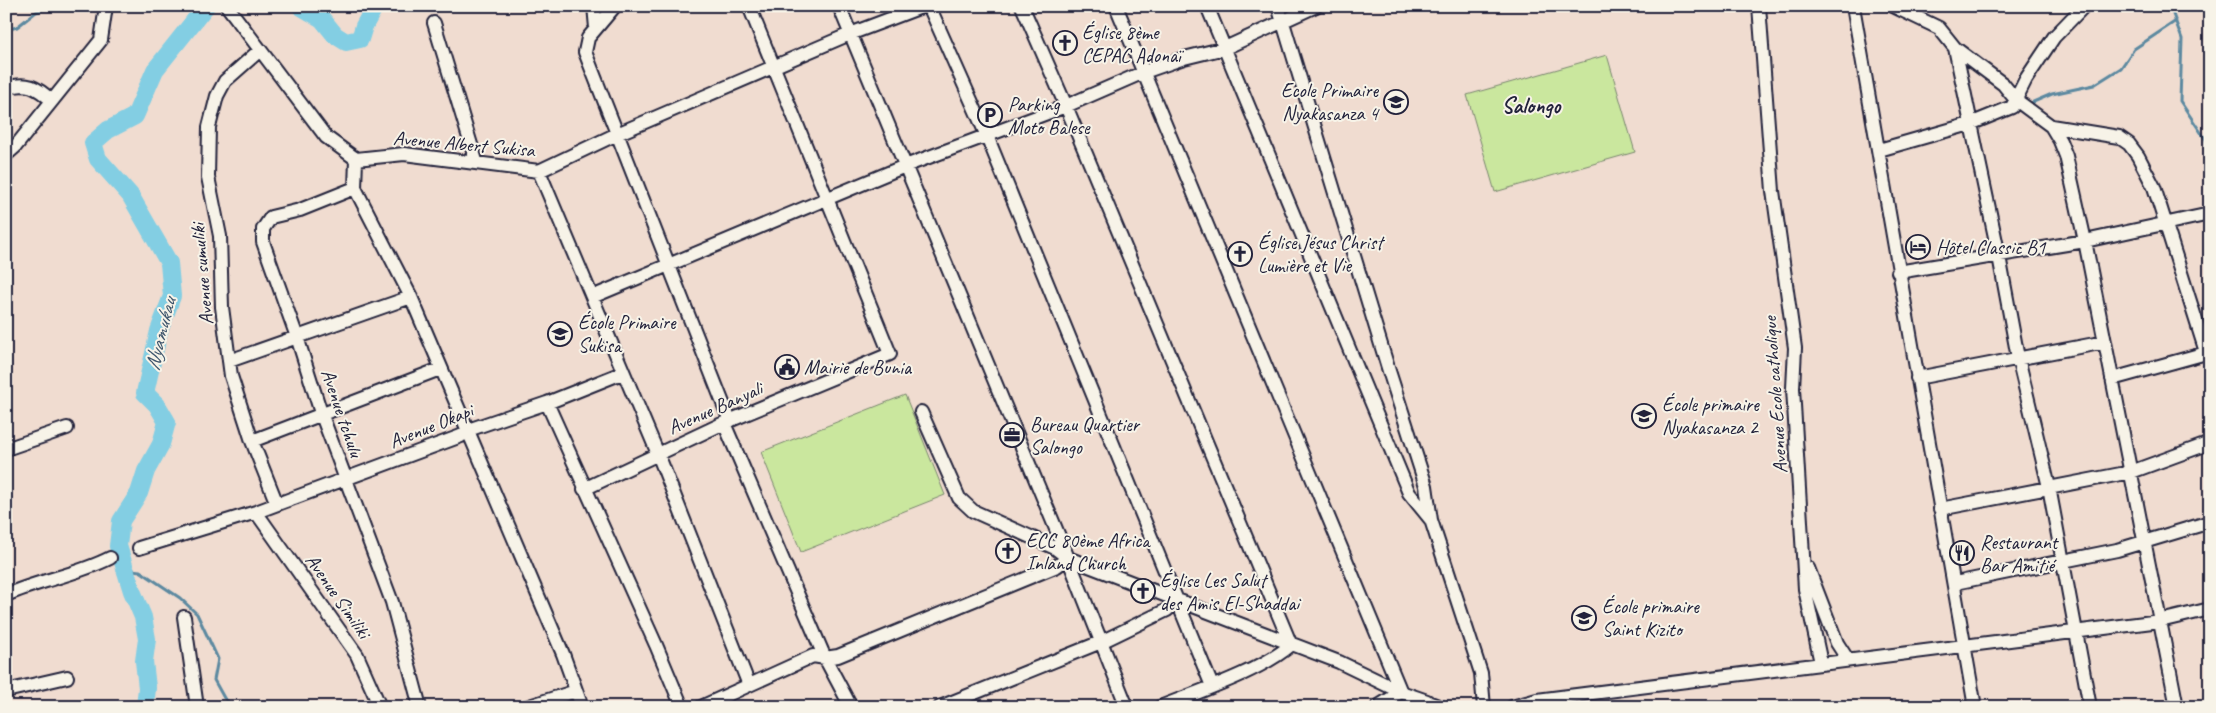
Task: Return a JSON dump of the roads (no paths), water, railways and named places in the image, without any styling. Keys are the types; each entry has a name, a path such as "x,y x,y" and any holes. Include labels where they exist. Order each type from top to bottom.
{"street":[{"path":"6,155 15,147 101,40 106,6"},
{"path":"594,6 596,28"},
{"path":"615,6 588,38 585,52 670,265 727,422 825,658 851,707"},
{"path":"749,6 826,199"},
{"path":"839,6 1068,558 1127,707"},
{"path":"617,134 850,34 924,6"},
{"path":"929,6 986,136 1212,686"},
{"path":"1022,6 1066,106 1291,645"},
{"path":"1116,6 1401,692"},
{"path":"1207,6 1409,493 1431,520"},
{"path":"1278,6 1426,486 1431,520 1481,673 1484,707"},
{"path":"592,297 905,166 1066,106 1144,72 1184,58 1225,48 1316,6"},
{"name":"Avenue Ecole catholique","path":"1759,6 1773,191 1795,348 1793,388 1806,589 1821,663"},
{"path":"1853,6 1879,150 1898,272 1955,583 1975,707"},
{"path":"1893,6 1939,28 1955,48 2003,84 2016,100 2051,126 2060,141 2066,156 2085,241 2177,707"},
{"path":"1879,150 1970,124 2012,107 2026,80 2054,37 2084,6"},
{"path":"228,7 326,137 356,159 354,188 410,297 564,654 582,707"},
{"path":"434,23 476,162"},
{"path":"1955,48 1999,256 2018,358 2049,487 2090,707"},
{"name":"Avenue sumuliki","path":"260,50 225,81 217,96 209,128 208,177 220,236 222,306 231,376 252,441 277,504"},
{"path":"6,88 18,84 38,88 52,101"},
{"path":"2051,126 2113,136 2129,144 2138,156 2154,188 2208,352 2112,379"},
{"name":"Avenue Albert Sukisa","path":"356,159 404,154 539,171 617,134"},
{"path":"539,171 658,454 749,685"},
{"name":"Avenue tchulu","path":"354,188 300,210 271,217 263,229 263,242 297,337 321,413 392,602 420,707"},
{"name":"Avenue Banyali","path":"584,488 727,422 890,354 826,199"},
{"path":"1898,272 2085,241 2210,214"},
{"path":"229,361 410,297"},
{"path":"1917,378 2105,342"},
{"path":"252,441 440,369"},
{"name":"Avenue Okapi","path":"139,548 256,512 346,480 461,436 468,430 547,403 622,372"},
{"path":"547,403 682,707"},
{"path":"921,412 959,498 973,511 1055,548 1068,558 1339,662 1401,692 1441,707"},
{"path":"6,449 68,428"},
{"path":"1940,509 2131,472 2210,443"},
{"name":"Avenue Similiki","path":"256,512 357,654 380,707"},
{"path":"1955,583 2145,543 2210,522"},
{"path":"6,595 88,569 110,558"},
{"path":"702,707 813,656 825,658 838,656 1057,566 1068,558"},
{"path":"1805,559 1837,643 1848,660"},
{"path":"940,707 1101,642 1167,610 1178,600"},
{"path":"1512,707 1537,700 2160,621 2210,609"},
{"path":"184,616 197,707"},
{"path":"1160,707 1278,656 1291,645"},
{"path":"6,691 67,677"},
{"path":"526,707 576,691"},
{"path":"1377,707 1401,692"}],"waterway":[{"path":"6,30 17,27 36,12 52,6"},
{"path":"155,6 169,10 178,6"},
{"path":"191,6 202,10"},
{"name":"Nyamukau","path":"145,707 147,688 144,661 147,639 143,617 132,591 118,546 121,521 139,493 146,471 161,444 167,422 157,405 145,393 159,331 172,296 169,263 130,195 98,159 93,143 108,130 135,116 155,70 206,6"},
{"name":"Nyamukau","path":"300,6 322,19 335,35 346,42 360,39 364,26 375,6"},
{"path":"2170,6 2182,39 2180,101 2206,140 2210,159"},
{"path":"2031,103 2052,94 2094,85 2121,68 2134,49 2176,21"},
{"path":"124,569 140,571 180,598 197,614 218,659 214,680 224,698 234,707"}],"place":[{"name":"Église 8ème CEPAC Adonaï","path":"1065,43"},
{"name":"Ecole Primaire Nyakasanza 4","path":"1396,102"},
{"name":"Parking Moto Balese","path":"990,115"},
{"name":"Hôtel Classic B1","path":"1918,247"},
{"name":"Église Jésus Christ Lumière et Vie","path":"1240,254"},
{"name":"École Primaire Sukisa","path":"560,334"},
{"name":"Mairie de Bunia","path":"787,367"},
{"name":"École primaire Nyakasanza 2","path":"1644,416"},
{"name":"Bureau Quartier Salongo","path":"1012,435"},
{"name":"ECC 80ème Africa Inland Church","path":"1008,551"},
{"name":"Restaurant Bar Amitié","path":"1962,553"},
{"name":"Église Les Salut des Amis El-Shaddai","path":"1143,591"},
{"name":"École primaire Saint Kizito","path":"1584,618"}],"district":[{"name":"Salongo","path":"1531,106"}]}
